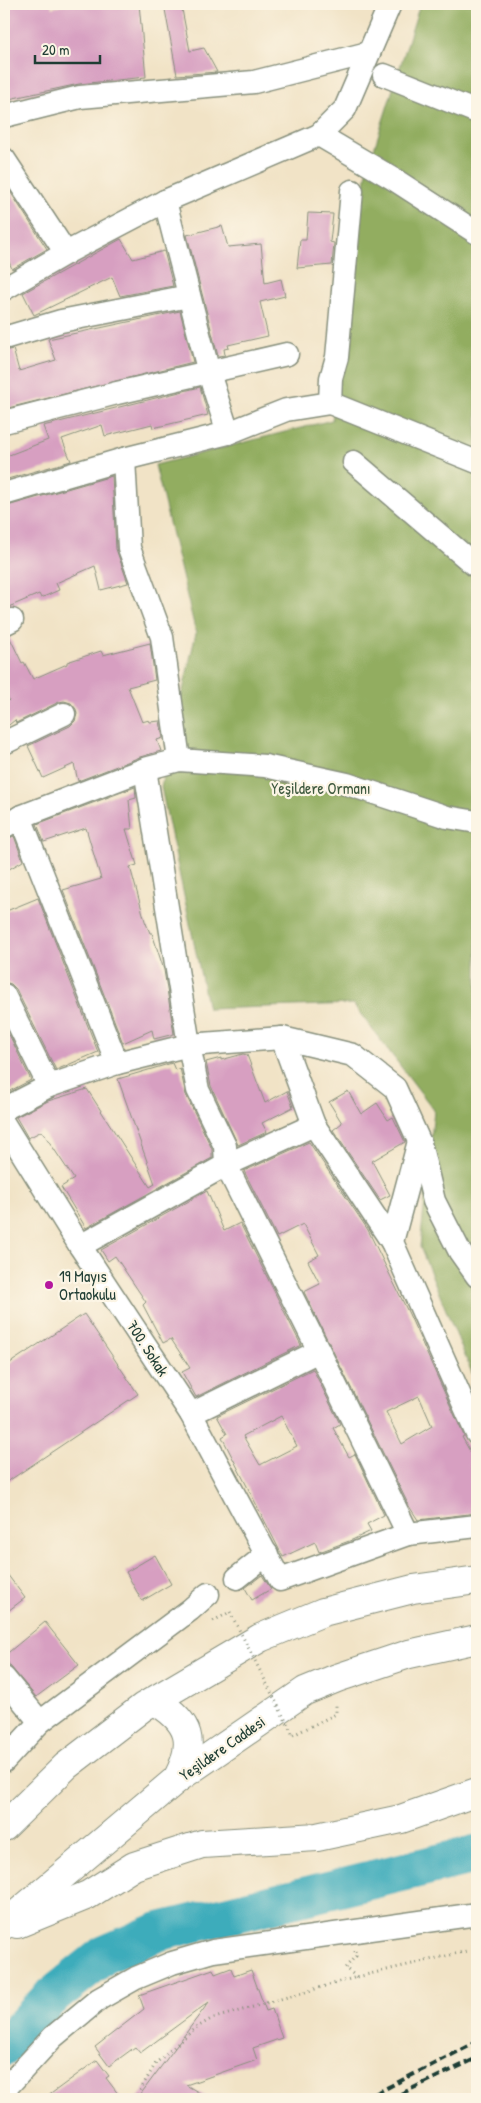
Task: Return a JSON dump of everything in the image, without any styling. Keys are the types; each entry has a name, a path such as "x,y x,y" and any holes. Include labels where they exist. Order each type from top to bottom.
{"highway":[{"path":"4,1828 66,1766 143,1707 260,1638 323,1612 414,1589 477,1580"},
{"name":"Yeşildere Caddesi","path":"4,1925 177,1779 305,1691 337,1678 409,1654 477,1640"},
{"path":"155,1701 167,1708 180,1720 187,1734 188,1750 186,1761 177,1779"},
{"path":"4,1930 88,1895 134,1866 202,1844 317,1837 401,1819 477,1792"}],"street":[{"path":"4,289 66,253 165,201 319,135 345,109 390,4"},
{"path":"4,116 80,96 254,82 368,53"},
{"path":"384,75 477,112"},
{"path":"319,135 392,178 477,233"},
{"path":"4,159 66,253"},
{"path":"330,403 331,378 337,356 340,329 352,191"},
{"path":"165,201 209,373 228,434"},
{"path":"4,338 61,321 190,296"},
{"path":"4,422 117,393 287,354"},
{"path":"4,494 124,459 228,434 286,410 330,403 477,462"},
{"path":"124,459 129,548 162,637 180,760"},
{"path":"354,462 477,567"},
{"path":"4,743 64,714"},
{"path":"117,1063 12,822 145,769 180,760 265,766 347,784 447,817 477,822"},
{"path":"145,769 189,1045 198,1090 225,1146 226,1165 408,1534 477,1526"},
{"path":"4,995 49,1086"},
{"path":"282,1038 314,1125 392,1242 477,1434"},
{"path":"4,1109 49,1086 117,1063 189,1045 282,1038 353,1056 395,1088 419,1141 434,1201 460,1252 477,1276"},
{"name":"700. Sokak","path":"4,1124 80,1246 191,1414 280,1580 408,1534"},
{"path":"80,1246 226,1165 314,1125"},
{"path":"392,1242 419,1141"},
{"path":"191,1414 319,1351"},
{"path":"237,1578 267,1554"},
{"path":"4,1761 40,1722 190,1610 208,1594"},
{"path":"4,1678 40,1722"},
{"path":"4,2090 53,2037 99,1999 136,1978 172,1963 213,1951 477,1914"}],"path":[{"path":"230,1612 293,1735 336,1714"},
{"path":"352,1931 356,1956 344,1968 357,1977"},
{"path":"135,2099 156,2063 194,2029 211,2019 357,1977 467,1951"}],"green space":[{"name":"Yeşildere Ormanı","path":"420,4 477,4 477,1385 420,1247 434,1110 353,1004 208,1009 161,787 196,633 155,465 332,420 367,171"}],"building":[{"path":"4,4 51,4 52,8 70,4 139,4 146,77 79,84 9,99 4,86 4,82 9,80 4,67"},
{"path":"164,4 181,4 190,51 204,48 217,72 177,75"},
{"path":"4,182 47,249 12,269 4,250"},
{"path":"308,213 333,214 330,242 334,243 332,265 297,268 300,240 306,240"},
{"path":"222,226 228,247 261,244 265,283 281,279 285,296 260,302 268,336 228,345 229,348 224,349 225,355 218,356 187,235"},
{"path":"121,239 133,259 164,251 173,286 120,296 112,277 34,315 23,293"},
{"path":"180,311 193,362 4,409 4,351 13,349 19,371 56,360 48,339"},
{"path":"200,387 208,415 153,428 152,424 105,436 102,425 62,439 71,461 4,480 4,457 48,440 43,426"},
{"path":"112,476 116,549 128,583 101,590 95,566 56,583 59,590 41,598 39,594 4,609 4,507"},
{"path":"9,636 22,663 24,662 33,679 67,664 67,662 101,651 103,655 150,643 155,680 128,687 142,722 149,720 150,722 160,721 163,738 157,740 161,751 78,781 74,764 43,778 28,746 70,726 75,721 76,709 71,703 59,702 16,723 15,720 4,729 4,704 9,700 4,690 4,637"},
{"path":"135,787 136,798 129,800 132,829 126,829 137,865 130,867 145,921 150,933 152,933 164,970 174,1034 154,1039 152,1030 123,1043 63,890 101,879 86,828 44,842 37,824"},
{"path":"14,836 23,861 4,872 4,840"},
{"path":"38,898 98,1052 56,1070 16,989 11,984 4,982 4,912"},
{"path":"4,1024 31,1080 4,1094"},
{"path":"243,1054 247,1055 265,1103 287,1091 293,1107 262,1123 267,1132 238,1145 211,1086 206,1062"},
{"path":"172,1063 175,1070 180,1068 186,1095 212,1149 212,1158 86,1228 61,1187 74,1179 42,1131 28,1138 16,1117 48,1101 87,1089 150,1187 155,1184 118,1079"},
{"path":"348,1091 361,1114 377,1103 388,1120 393,1117 405,1142 372,1161 390,1195 380,1200 333,1130 342,1123 329,1102"},
{"path":"309,1142 368,1230 409,1314 464,1436 462,1437 477,1464 477,1513 418,1520 409,1506 304,1292 320,1284 308,1261 319,1255 303,1224 277,1237 244,1171","holes":["419,1396 432,1426 402,1444 386,1412"]},
{"path":"207,1191 224,1231 240,1223 301,1345 196,1397 182,1372 190,1368 171,1339 163,1343 143,1305 146,1302 115,1256 108,1261 101,1250"},
{"path":"84,1314 138,1394 4,1484 4,1367"},
{"path":"313,1369 340,1424 333,1428 349,1457 355,1454 384,1515 367,1524 371,1531 352,1540 319,1552 315,1542 283,1557 222,1437 227,1434 217,1416","holes":["281,1416 297,1446 260,1465 243,1436"]},
{"path":"155,1555 171,1584 142,1601 126,1572"},
{"path":"4,1570 25,1598 4,1614"},
{"path":"262,1575 271,1589 252,1600 245,1588"},
{"path":"45,1622 79,1665 36,1697 4,1656"},
{"path":"231,1968 234,1976 251,1970 266,2011 272,2009 282,2038 253,2048 257,2060 186,2085 210,2099 137,2099 209,2002 140,2053 135,2047 109,2066 95,2047 144,2009 139,1995 213,1969 215,1974"},
{"path":"97,2060 109,2076 106,2078 122,2099 44,2099"}],"waterway":[{"path":"4,2047 49,1999 104,1955 158,1932 477,1854"}],"railway":[{"path":"365,2099 477,2042"},
{"path":"390,2099 477,2058"}],"place":[{"name":"19 Mayıs Ortaokulu","path":"49,1285"}]}
